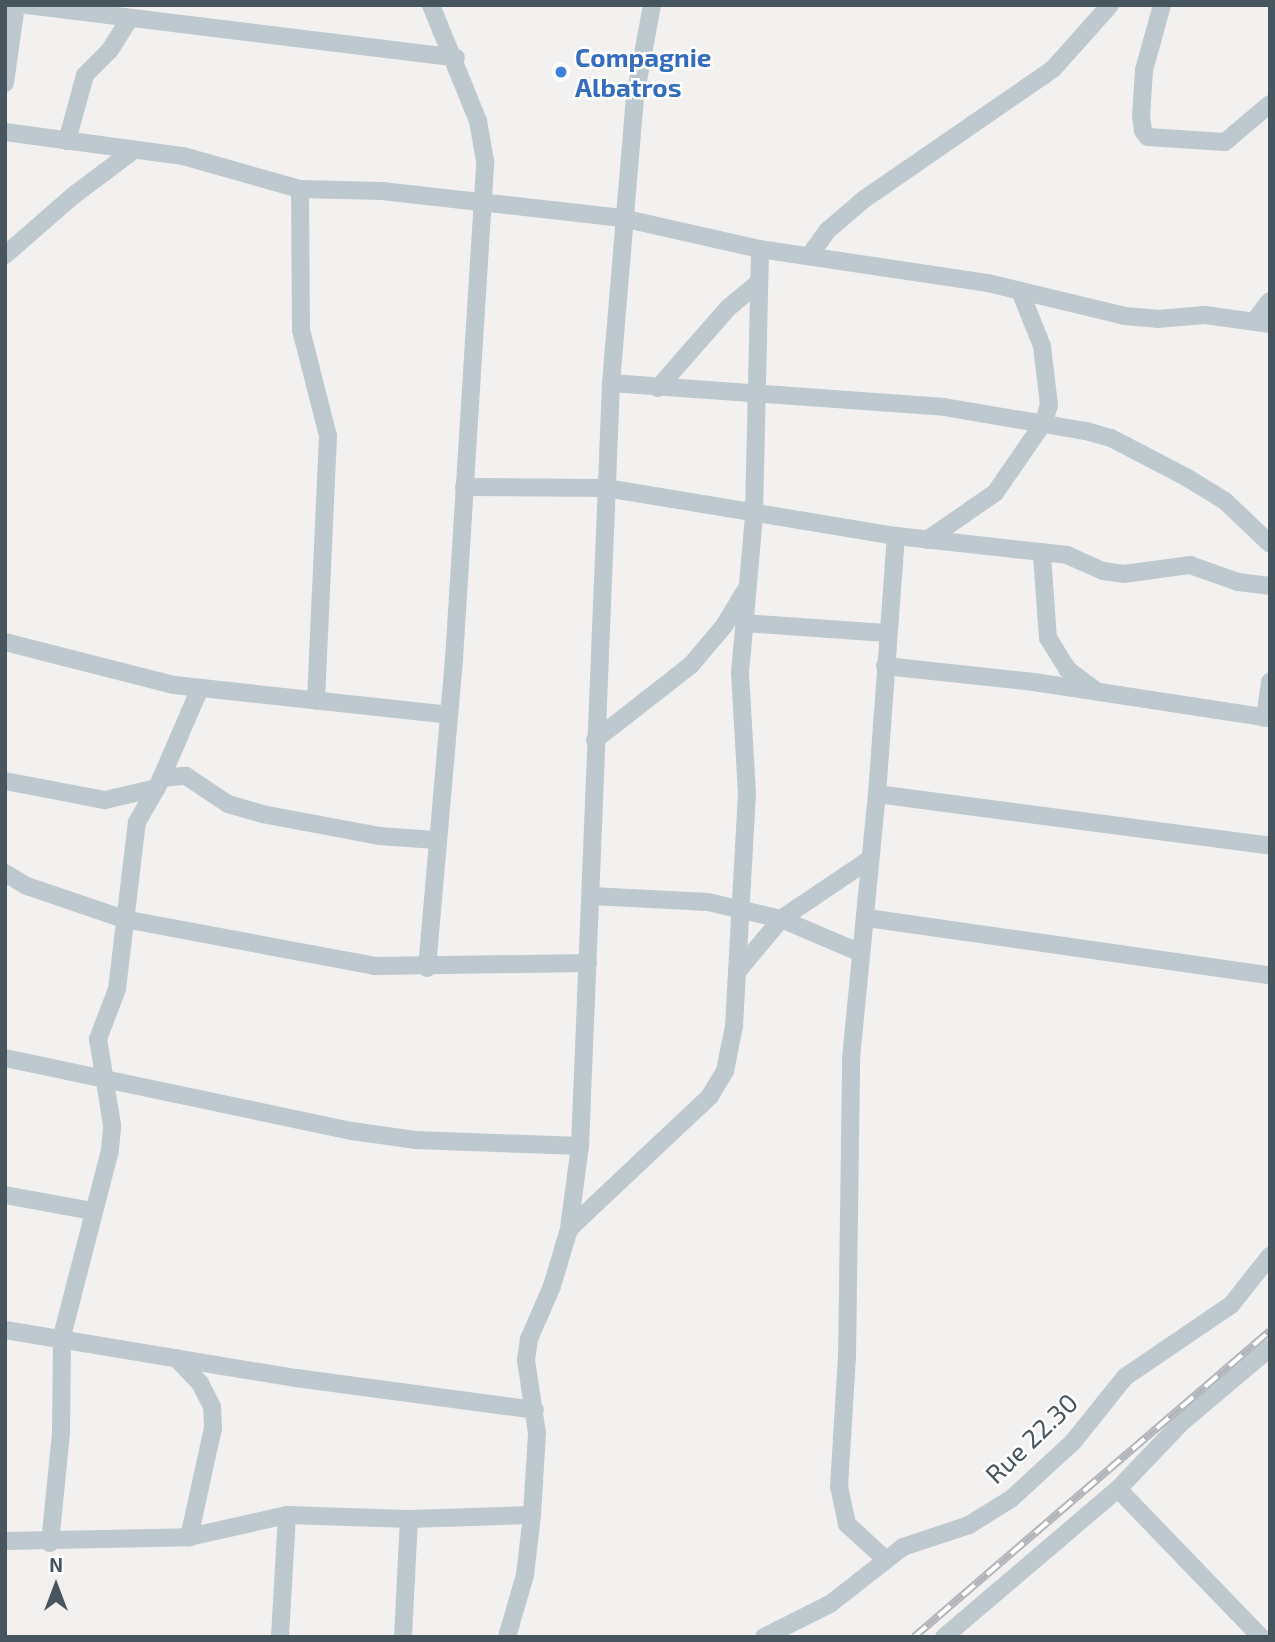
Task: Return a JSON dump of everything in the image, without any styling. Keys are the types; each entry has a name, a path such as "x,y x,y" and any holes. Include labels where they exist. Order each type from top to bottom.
{"street":[{"path":"5,83 16,5"},
{"path":"27,5 119,14 456,58"},
{"path":"428,968 464,487 479,201 485,161 480,134 456,58 431,5"},
{"path":"507,1637 525,1574 532,1515 535,1410 526,1360 529,1339 552,1286 569,1229 580,1146 611,383 622,218 635,97 652,5"},
{"path":"809,256 827,232 863,200 1053,69 1111,5"},
{"path":"1162,5 1144,70 1141,116 1143,131 1149,137 1225,142 1234,139 1248,118 1270,104"},
{"path":"67,141 85,75 110,50 119,14"},
{"path":"5,132 183,156 300,189 479,201 622,218 760,248 1020,292 1125,316 1157,319 1205,314 1263,322 1270,301"},
{"path":"5,255 74,195 134,150"},
{"path":"300,189 301,330 328,436 316,701"},
{"path":"569,1229 710,1096 725,1071 730,1049 747,794 740,700 746,589 754,515 760,248"},
{"path":"658,388 729,308 759,282"},
{"path":"927,540 995,493 1044,422 1049,405 1042,346 1020,292"},
{"path":"611,383 944,407 1044,422 1111,438 1155,458 1225,501 1270,544"},
{"path":"464,487 606,488 754,515 896,536 1077,557 1103,571 1124,574 1190,565 1265,583"},
{"path":"885,1559 848,1524 839,1487 848,1358 851,1058 867,918 886,633 896,536"},
{"path":"1042,555 1048,638 1067,668 1102,695"},
{"path":"595,740 691,665 724,626 746,589"},
{"path":"744,623 886,633"},
{"path":"5,642 200,688 448,715"},
{"path":"885,666 1034,682 1102,695 1267,718 1270,681"},
{"path":"50,1543 61,1432 62,1336 92,1211 110,1150 106,1082 99,1039 117,989 137,822 159,783 200,688"},
{"path":"5,781 105,800 186,776 244,810 368,834 436,840"},
{"path":"877,794 1270,846"},
{"path":"737,972 781,919 870,859"},
{"path":"5,873 27,886 124,919 375,966 428,968 588,963"},
{"path":"591,896 683,898 740,909 781,919 861,953"},
{"path":"867,918 1270,975"},
{"path":"5,1058 106,1082 416,1140 580,1146"},
{"path":"5,1195 92,1211"},
{"name":"Rue 22.30","path":"764,1637 830,1604 903,1547 969,1525 1011,1499 1073,1441 1125,1377 1231,1305 1270,1256"},
{"path":"5,1330 62,1336 176,1358 535,1410"},
{"path":"944,1637 1118,1489 1182,1423 1270,1348"},
{"path":"176,1358 200,1383 212,1407 213,1428 189,1537"},
{"path":"1118,1489 1263,1637 1270,1633"},
{"path":"5,1541 50,1543 189,1537 287,1515 409,1519 532,1515"},
{"path":"280,1637 287,1515"},
{"path":"403,1637 409,1519"}],"railway":[{"path":"914,1637 1270,1331"}],"place":[{"name":"Compagnie Albatros","path":"561,72"}]}
